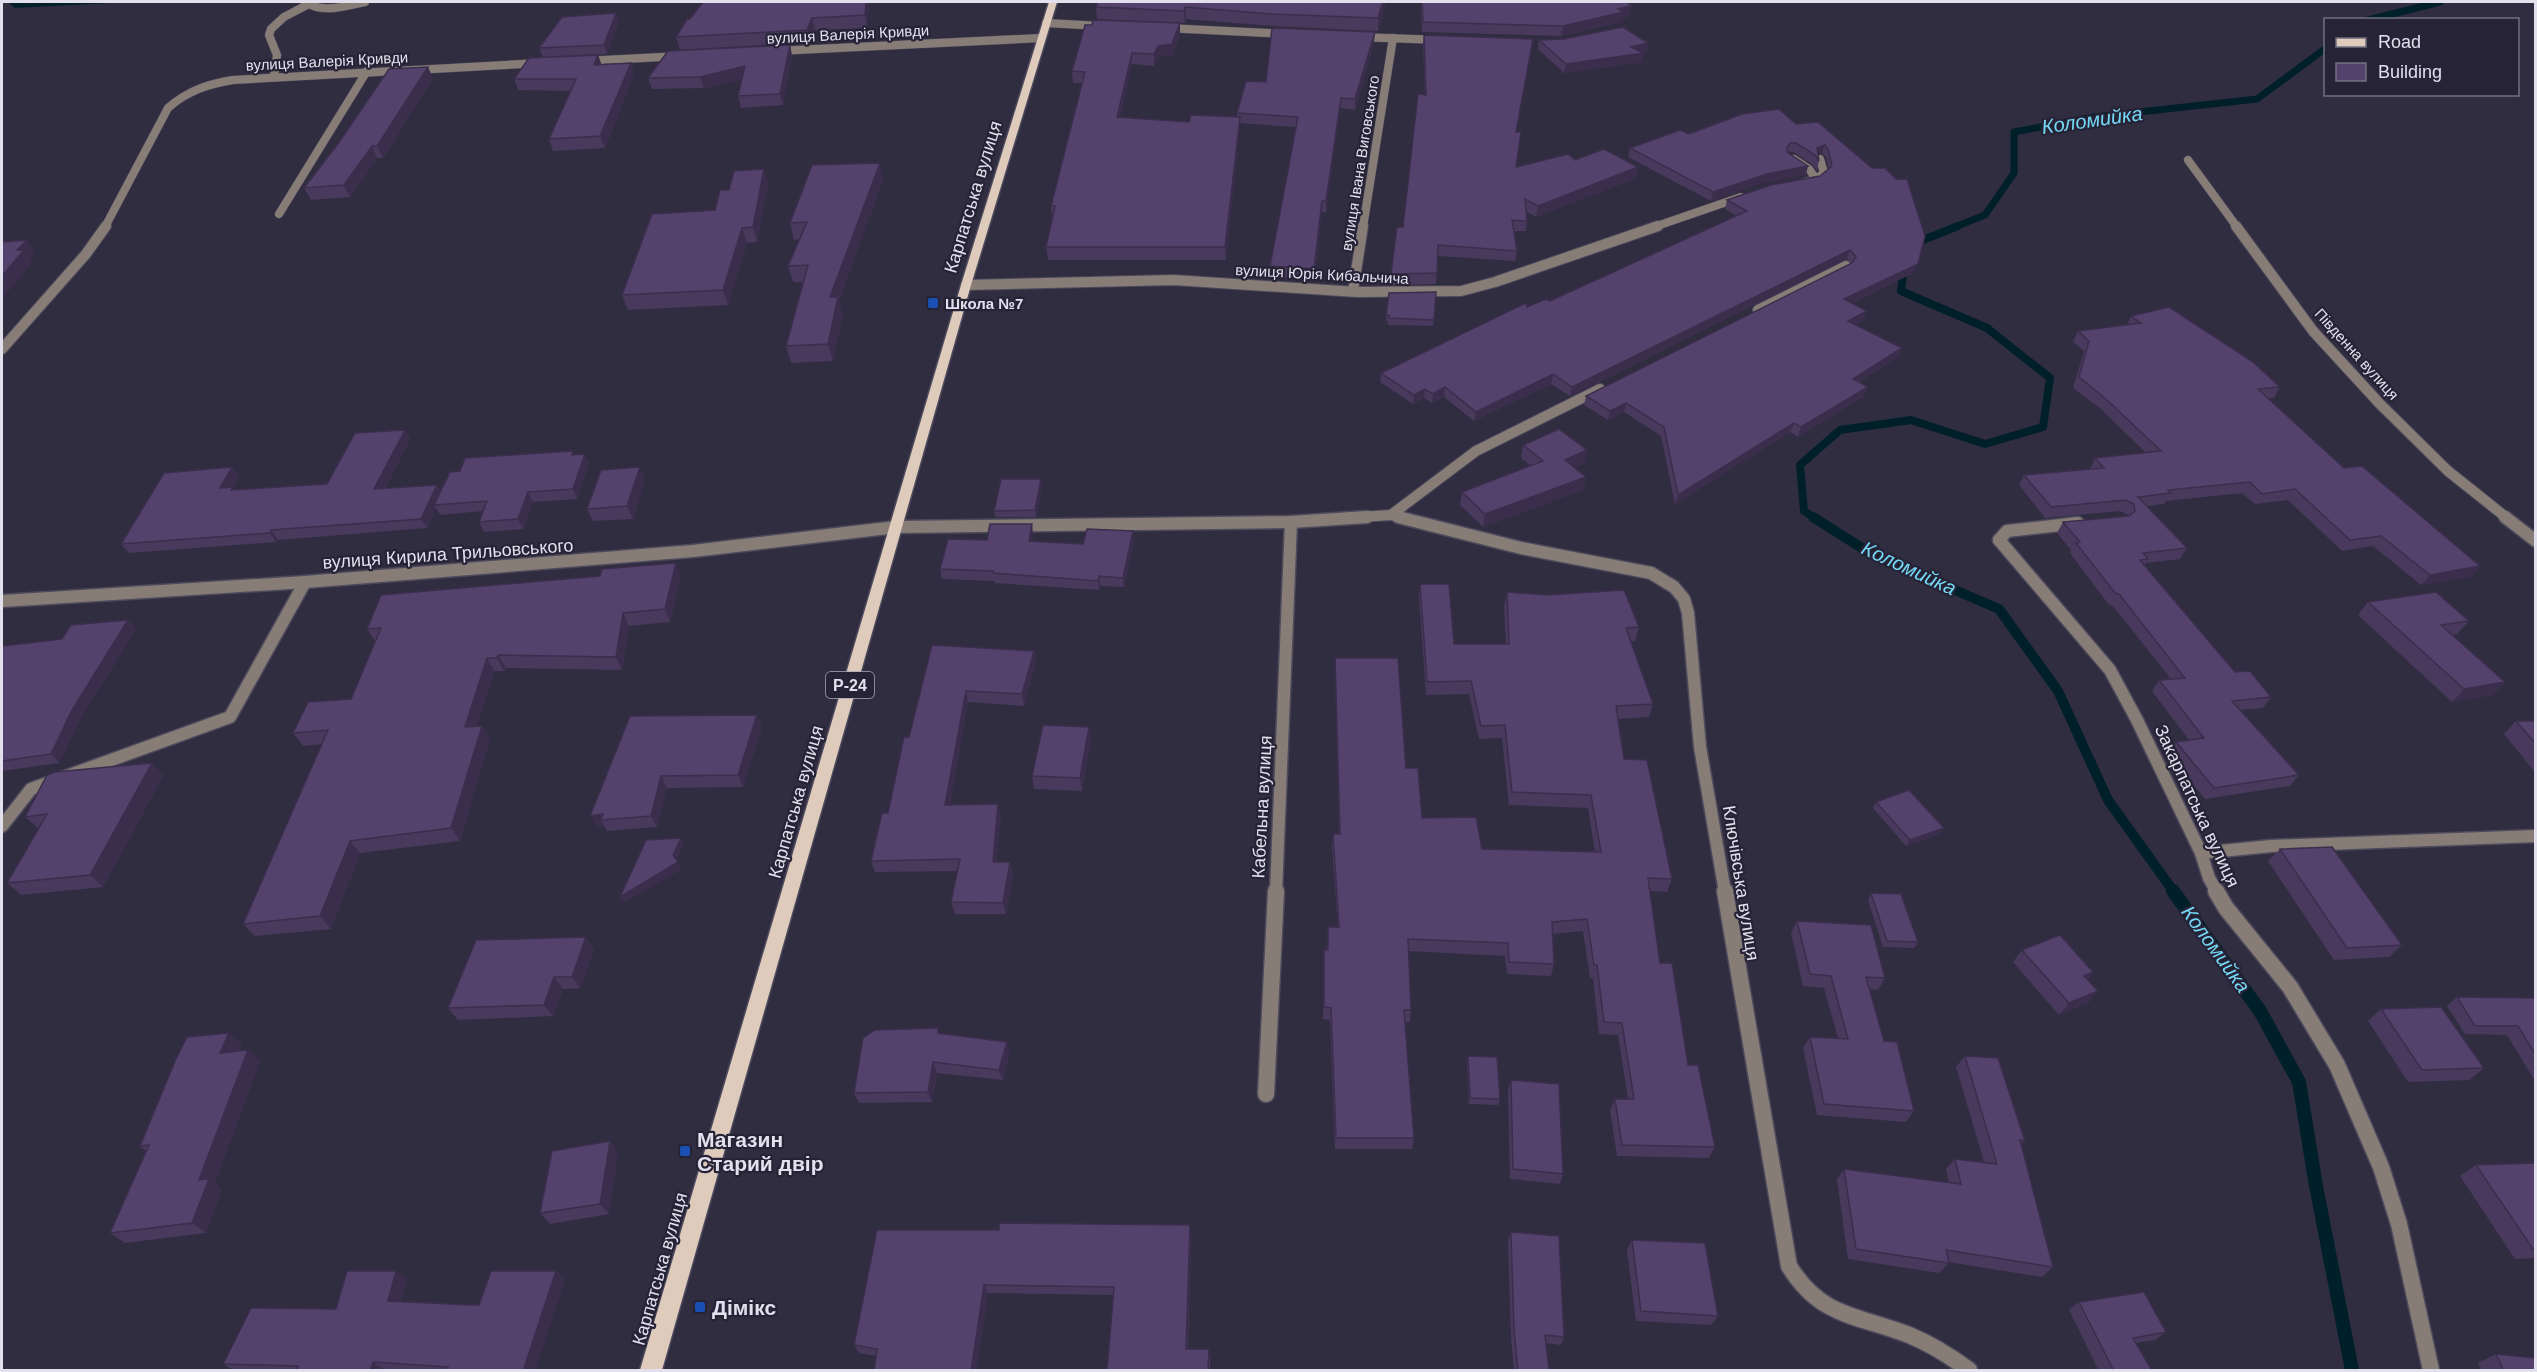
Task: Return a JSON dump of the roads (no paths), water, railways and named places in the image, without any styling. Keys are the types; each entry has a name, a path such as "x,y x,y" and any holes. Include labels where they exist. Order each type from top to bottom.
{"main road":[{"name":"Карпатська вулиця","path":"651,1371 966,285 1053,2"}],"street":[{"path":"274,76 279,58 278,50 268,35 269,30 283,18 306,3 326,9 365,2"},
{"name":"вулиця Валерія Кривди","path":"769,51 1115,26"},
{"path":"1161,28 1300,34"},
{"path":"1347,36 1452,40"},
{"name":"вулиця Івана Виговського","path":"1353,291 1393,38"},
{"path":"580,61 687,56"},
{"name":"вулиця Валерія Кривди","path":"2,349 86,254 107,225 168,108 174,102 207,85 274,76 545,63"},
{"path":"279,214 367,71"},
{"path":"1790,157 1809,169 1816,179"},
{"path":"1799,183 1816,179 1824,172 1820,159"},
{"name":"Південна вулиця","path":"2188,160 2313,331 2380,404 2448,471 2535,541"},
{"name":"вулиця Юрія Кибальчича","path":"966,285 1174,280 1353,291 1430,293 1475,288 1746,195"},
{"path":"1751,314 1846,266"},
{"path":"1391,515 1476,451 1613,382"},
{"name":"вулиця Кирила Трильовського","path":"2,601 305,582 693,551 896,528 1290,522 1391,515"},
{"name":"Ключівська вулиця","path":"1391,515 1521,548 1642,570 1660,576 1680,593 1688,613 1700,747 1789,1266 1795,1279 1817,1301 1832,1310 1925,1341 1969,1371"},
{"name":"Кабельна вулиця","path":"1266,1094 1282,764 1290,522"},
{"name":"Закарпатська вулиця","path":"2088,522 2007,531 1999,540 2110,670 2137,720 2201,853 2209,878 2226,908 2290,987 2337,1065 2380,1167 2399,1224 2431,1371"},
{"path":"2,826 31,789 230,717 305,582"},
{"path":"2201,853 2271,846 2535,836"}],"water":[{"path":"8,2 129,2 15,8"}],"waterway":[{"name":"Коломийка","path":"2376,18 2440,2"},
{"name":"Коломийка","path":"1955,227 1985,215 2014,173 2014,132 2094,117 2257,99 2324,49"},
{"name":"Коломийка","path":"1913,244 1958,226"},
{"name":"Коломийка","path":"1815,518 1804,511 1800,465 1840,430 1911,420 1985,444 2043,427 2050,378 1987,328 1901,291 1904,267"},
{"name":"Коломийка","path":"1813,517 1873,555 1999,609 2058,691 2108,800 2174,892"},
{"name":"Коломийка","path":"2173,891 2260,1011 2299,1082 2316,1186 2352,1370"}],"place":[{"name":"Школа №7","path":"933,303"},
{"name":"Магазин Старий двір","path":"685,1151"},
{"name":"Дімікс","path":"700,1307"}]}
